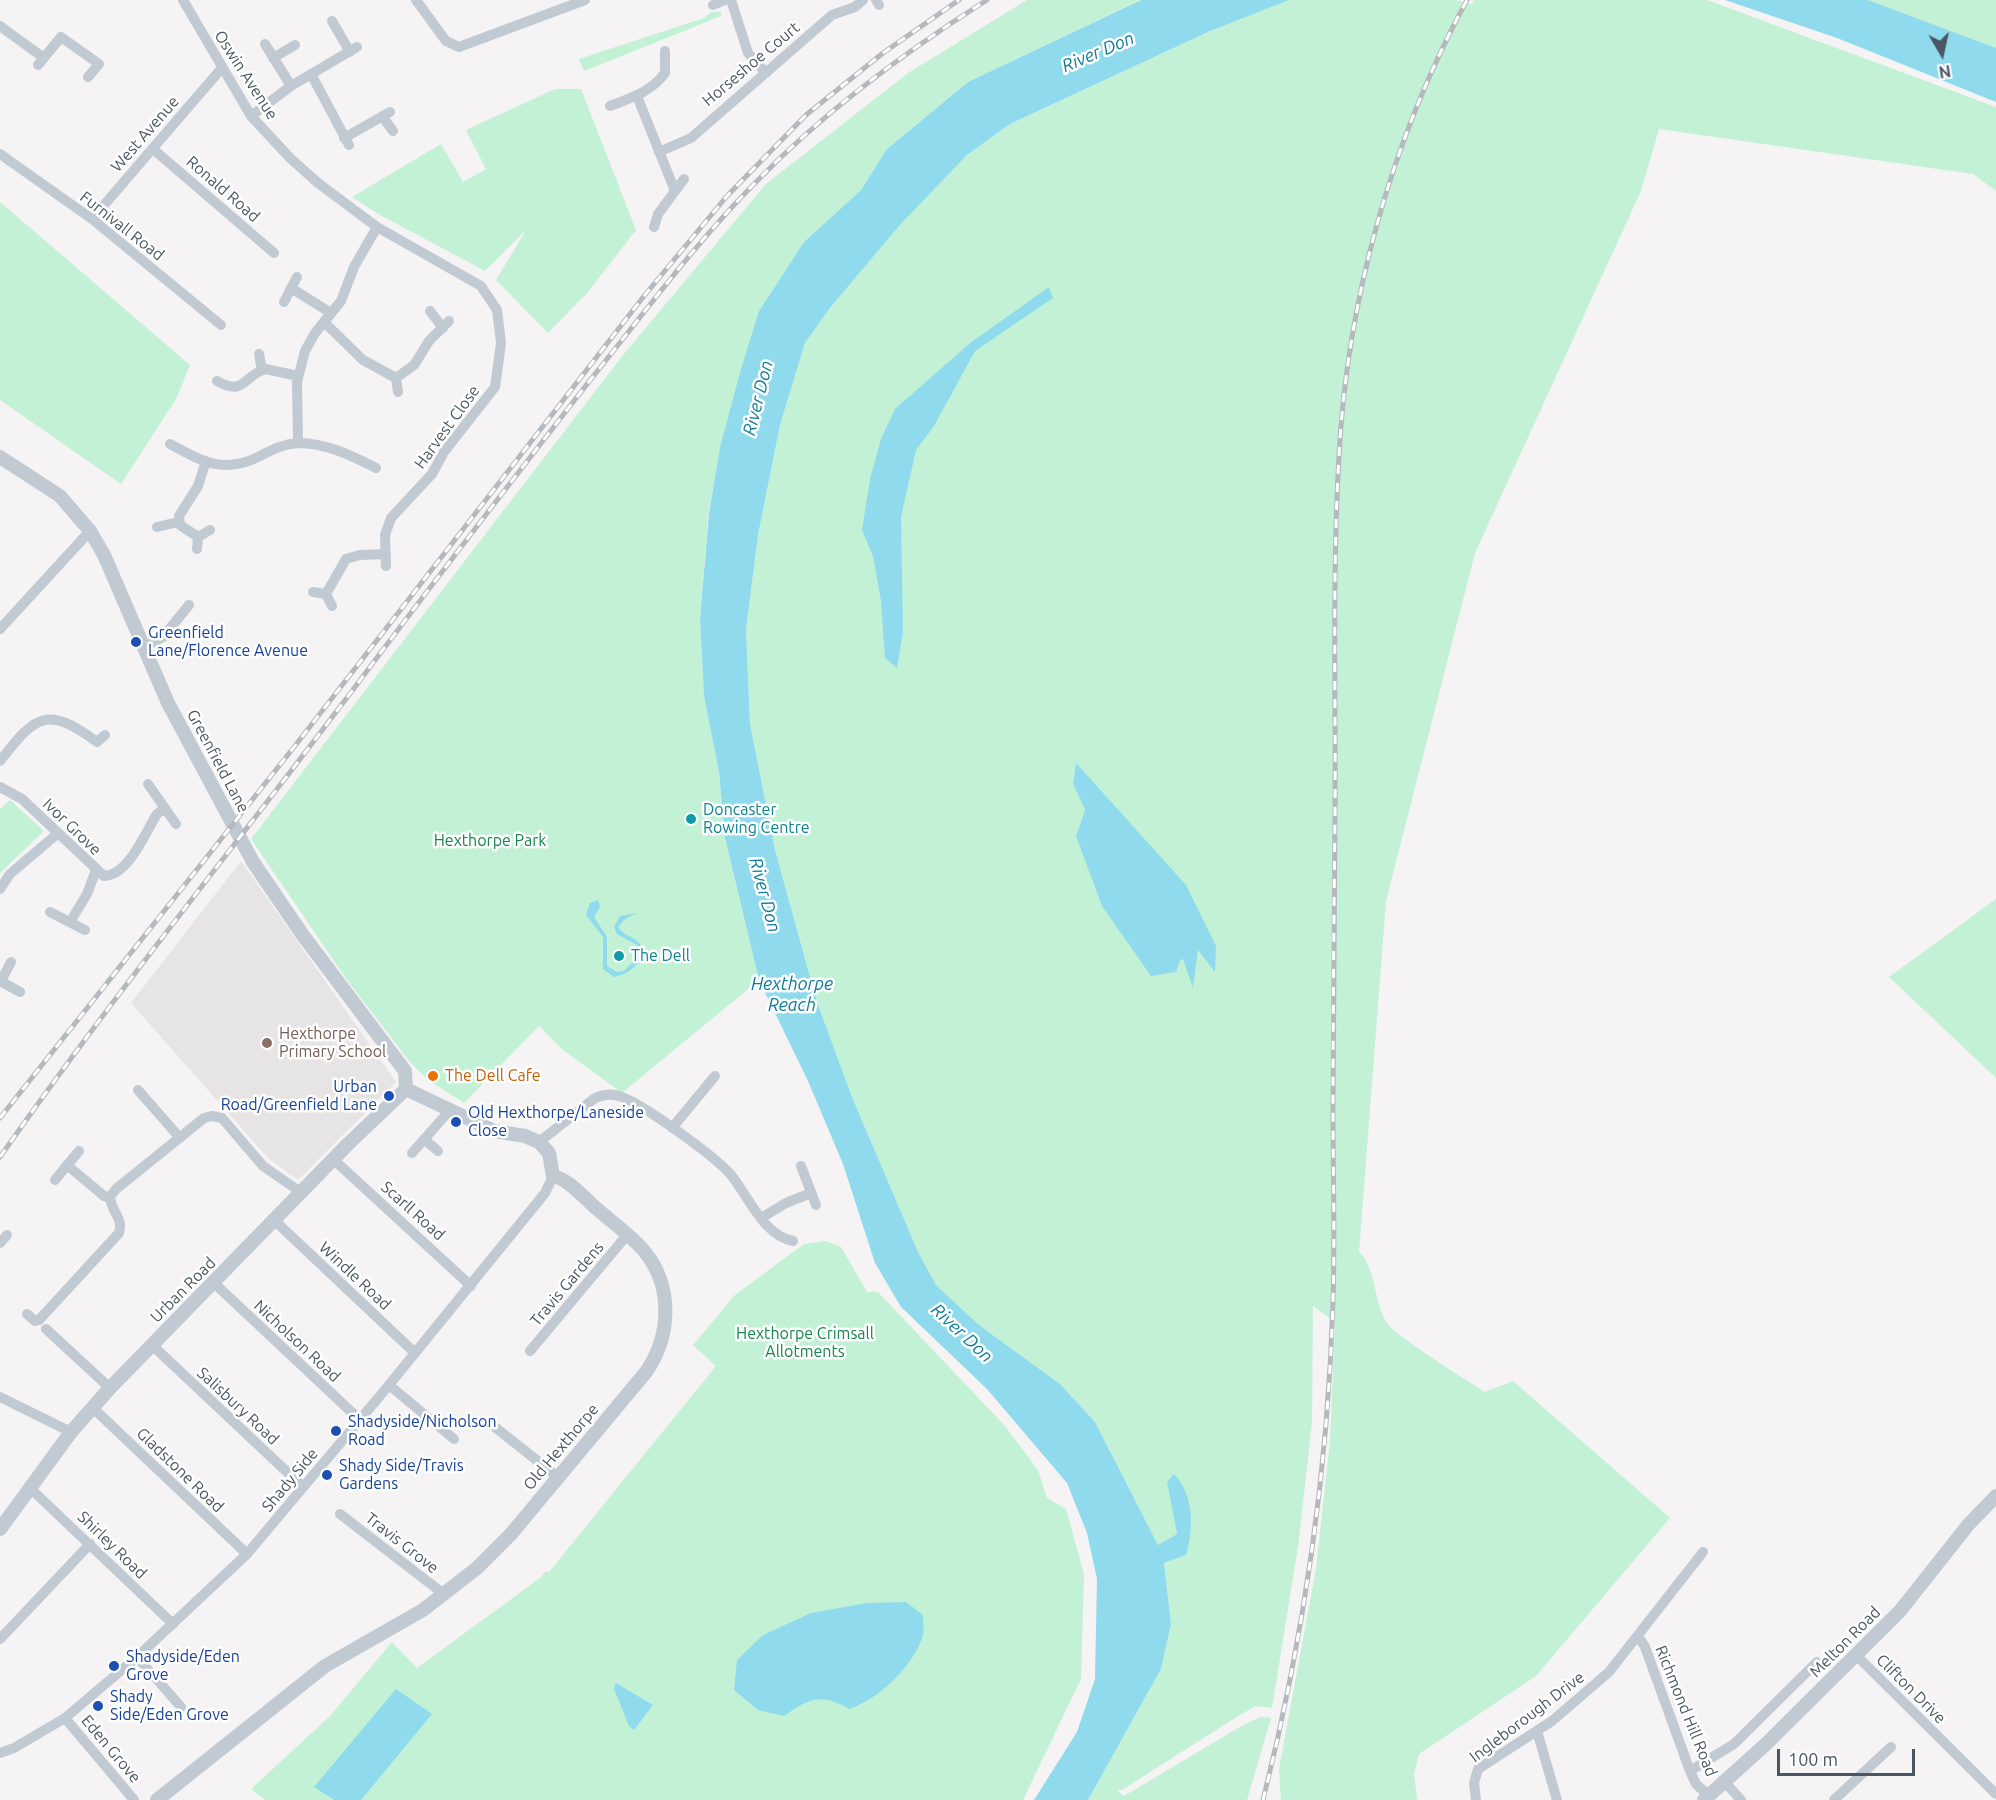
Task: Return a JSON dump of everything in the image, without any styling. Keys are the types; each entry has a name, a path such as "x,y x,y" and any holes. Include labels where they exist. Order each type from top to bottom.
{"street":[{"name":"Oswin Avenue","path":"183,0 221,69 251,116 311,177 377,227"},
{"path":"416,0 446,41 459,47 585,0"},
{"path":"713,5 725,0"},
{"path":"731,0 748,53 766,73"},
{"name":"Horseshoe Court","path":"659,152 691,138 832,15 855,7 863,0"},
{"path":"251,116 291,86 353,50 332,21"},
{"path":"0,26 41,61 61,38 99,64 88,77"},
{"path":"265,44 291,86"},
{"path":"273,58 295,45"},
{"path":"610,106 637,96 657,82 665,73 665,51"},
{"name":"West Avenue","path":"92,219 221,69"},
{"path":"311,75 347,141 386,114 393,131"},
{"path":"637,96 675,191"},
{"name":"Ronald Road","path":"153,149 274,253"},
{"name":"Furnivall Road","path":"0,154 92,219 221,325"},
{"path":"654,227 658,214 684,179"},
{"path":"298,443 298,376 310,341 341,301 354,267 377,227"},
{"name":"Harvest Close","path":"377,227 481,286 494,302 502,330 495,387 444,452 432,474 391,518 386,535 386,566"},
{"path":"284,302 297,277"},
{"path":"291,288 331,313"},
{"path":"396,378 414,365 429,341 446,325 430,311"},
{"path":"324,322 363,360 396,378"},
{"path":"259,354 262,370"},
{"path":"217,381 227,387 237,388 262,370 298,376"},
{"path":"396,378 398,392"},
{"path":"170,444 205,464 229,465 245,462 281,446 298,443 321,446 376,468"},
{"name":"Greenfield Lane","path":"0,457 60,496 90,531 104,555 168,704 254,862 331,972 405,1071 406,1089"},
{"path":"352,471 359,460"},
{"path":"178,522 181,510 198,486 205,464"},
{"path":"157,527 178,522"},
{"path":"178,522 198,537"},
{"path":"198,537 210,530"},
{"path":"0,629 90,531"},
{"path":"197,549 198,537"},
{"path":"326,594 346,559 360,555 386,554"},
{"path":"313,591 326,594"},
{"path":"326,594 332,606"},
{"path":"145,647 163,638 189,604"},
{"path":"0,761 21,734 44,720 69,722 97,742 105,735"},
{"path":"148,784 176,824"},
{"name":"Ivor Grove","path":"0,787 22,799 104,876 119,871 157,814 165,808"},
{"path":"0,889 10,874 57,834"},
{"path":"70,922 87,894 96,870"},
{"path":"50,912 85,930"},
{"path":"11,962 0,981 20,992"},
{"path":"672,1128 715,1076"},
{"path":"406,1089 494,1131 525,1136 539,1142 549,1153 553,1176"},
{"name":"Urban Road","path":"0,1529 71,1432 110,1388 333,1159 406,1089"},
{"path":"138,1090 180,1138"},
{"path":"539,1142 595,1098 604,1094 621,1096 672,1128 729,1173 761,1218 780,1237 793,1241"},
{"path":"412,1153 450,1110"},
{"path":"27,1314 35,1321 39,1320 119,1233 121,1221 112,1209 110,1197 116,1189 204,1118 218,1116 263,1166 302,1193"},
{"path":"424,1139 438,1151"},
{"path":"55,1180 79,1151"},
{"name":"Scarll Road","path":"333,1159 471,1286"},
{"path":"68,1165 104,1196 110,1197"},
{"path":"801,1166 816,1205"},
{"name":"Old Hexthorpe","path":"157,1800 325,1666 445,1595 505,1541 646,1372 660,1344 666,1323 663,1290 648,1257 627,1235 566,1182 553,1176"},
{"name":"Shady Side","path":"0,1753 14,1748 65,1718 137,1657 247,1554 471,1286 545,1192 553,1176"},
{"path":"761,1218 786,1203 811,1193"},
{"name":"Windle Road","path":"275,1221 415,1353"},
{"name":"Travis Gardens","path":"530,1351 627,1235"},
{"name":"Nicholson Road","path":"214,1283 360,1420"},
{"path":"46,1329 110,1388"},
{"name":"Salisbury Road","path":"152,1346 303,1487"},
{"path":"389,1385 454,1438"},
{"path":"0,1397 71,1432"},
{"name":"Gladstone Road","path":"93,1408 247,1554"},
{"path":"496,1428 558,1477"},
{"name":"Shirley Road","path":"30,1488 173,1624"},
{"name":"Melton Road","path":"1706,1797 1766,1744 1917,1592 1968,1525 1996,1496"},
{"name":"Travis Grove","path":"340,1514 445,1595"},
{"path":"0,1639 90,1544"},
{"name":"Ingleborough Drive","path":"1476,1800 1475,1775 1478,1769 1538,1731 1609,1672 1703,1552"},
{"name":"Richmond Hill Road","path":"1638,1636 1645,1647 1690,1771 1706,1797"},
{"name":"Clifton Drive","path":"1856,1655 1996,1794"},
{"path":"137,1657 181,1707"},
{"name":"Melton Road","path":"1690,1771 1734,1744 1817,1662"},
{"name":"Eden Grove","path":"65,1718 134,1800"},
{"path":"1538,1731 1557,1800"},
{"path":"1834,1800 1892,1747"},
{"path":"1723,1780 1741,1800"}],"shaded area":[{"name":"Hexthorpe Primary School","path":"241,861 396,1082 298,1180 268,1158 131,1003"}],"green space":[{"name":"Hexthorpe Park","path":"1027,0 1140,0 968,82 887,149 861,190 804,242 759,311 720,447 708,516 700,619 704,696 719,772 725,838 759,980 622,1093 563,1050 539,1026 464,1103 428,1080 410,1062 347,980 251,839 623,355 766,184 908,73"},
{"path":"1289,0 1456,0 1472,4 1474,0 1707,0 1996,107 1996,191 1973,174 1659,129 1641,191 1475,553 1386,901 1359,1252 1369,1267 1379,1305 1387,1323 1393,1329 1432,1358 1485,1392 1513,1381 1670,1518 1536,1676 1419,1754 1414,1774 1417,1800 1281,1800 1279,1769 1316,1569 1330,1441 1335,1322 1313,1306 1312,1423 1298,1547 1272,1708 1256,1706 1122,1790 1117,1790 1124,1796 1240,1727 1260,1717 1271,1718 1247,1800 1088,1800 1161,1669 1171,1624 1164,1563 1186,1555 1167,1482 1177,1534 1158,1545 1095,1422 1060,1384 979,1325 936,1285 918,1252 852,1097 817,1002 775,850 750,724 746,630 758,535 780,425 805,343 830,308 899,226 967,155 1010,124 1208,32","holes":["1076,764 1198,949 1193,986 1184,959 1180,961 1076,836 1085,810 1073,784"]},
{"path":"1868,0 1996,0 1996,48"},
{"path":"721,11 721,16 584,71 579,59 704,18 711,12"},
{"path":"555,89 581,89 636,230 588,292 548,333 496,280 526,230 485,271 380,215 352,197 441,144 463,182 486,169 466,130"},
{"path":"0,202 190,365 176,399 121,484 0,400"},
{"path":"10,800 44,831 0,873 0,809"},
{"path":"1996,899 1996,1078 1889,977"},
{"name":"Hexthorpe Crimsall Allotments","path":"825,1241 841,1247 867,1292 878,1292 1005,1426 1038,1470 1047,1498 1066,1509 1084,1574 1081,1679 1023,1800 265,1800 251,1789 329,1717 392,1642 417,1668 540,1578 546,1571 549,1572 716,1366 693,1345 735,1295 804,1244"}],"water":[{"path":"1141,0 1289,0 1208,32 1010,124 967,155 899,226 830,308 805,343 780,425 758,535 746,630 750,724 775,850 817,1002 852,1097 918,1252 936,1285 979,1325 1060,1384 1095,1422 1158,1545 1177,1534 1167,1482 1174,1474 1181,1482 1189,1502 1191,1523 1186,1555 1164,1563 1171,1624 1161,1669 1088,1800 1034,1800 1077,1732 1095,1679 1097,1579 1087,1533 1067,1483 987,1389 901,1307 875,1263 843,1164 808,1081 759,980 725,838 719,772 704,696 700,619 709,513 720,447 741,369 759,311 804,242 861,190 887,149 968,82"},
{"path":"1725,0 1868,0 1996,48 1996,102 1837,38"},
{"path":"1049,287 1053,298 975,351 934,426 916,450 901,517 903,632 897,668 885,658 881,601 873,556 862,530 870,479 881,439 895,409 970,343"},
{"path":"1076,763 1186,885 1216,946 1215,972 1198,950 1193,988 1183,959 1176,972 1151,976 1102,906 1076,836 1085,810 1073,784"},
{"path":"598,900 600,907 594,917 607,937 607,966 617,972 624,971 636,959 637,945 617,934 614,927 620,916 638,913 626,918 618,927 637,941 643,953 638,964 632,969 614,977 603,969 603,937 586,915 590,903"},
{"path":"906,1602 923,1615 922,1639 902,1672 882,1690 860,1704 849,1709 831,1701 816,1700 801,1705 784,1716 758,1710 734,1690 737,1660 763,1635 811,1613 867,1603"},
{"path":"616,1683 653,1705 634,1730 629,1726 614,1689"},
{"path":"396,1689 432,1714 361,1800 334,1800 314,1787"}],"railway":[{"path":"0,1118 298,742 644,296 727,196 806,115 883,53 959,0"},
{"path":"0,1157 130,980 442,571 694,250 784,154 839,106 896,61 987,0"},
{"path":"1263,1800 1291,1677 1312,1552 1326,1427 1330,1364 1334,1253 1335,590 1339,456 1344,397 1363,280 1378,221 1416,108 1467,0"}],"place":[{"name":"Greenfield Lane/Florence Avenue","path":"136,642"},
{"name":"Doncaster Rowing Centre","path":"691,819"},
{"name":"The Dell","path":"619,956"},
{"name":"Hexthorpe Primary School","path":"267,1043"},
{"name":"The Dell Cafe","path":"433,1076"},
{"name":"Urban Road/Greenfield Lane","path":"389,1096"},
{"name":"Old Hexthorpe/Laneside Close","path":"456,1122"},
{"name":"Shadyside/Nicholson Road","path":"336,1431"},
{"name":"Shady Side/Travis Gardens","path":"327,1475"},
{"name":"Shadyside/Eden Grove","path":"114,1666"},
{"name":"Shady Side/Eden Grove","path":"98,1706"}],"water label":[{"name":"River Don","path":"1098,52"},
{"name":"River Don","path":"758,398"},
{"name":"River Don","path":"765,895"},
{"name":"Hexthorpe Reach","path":"792,994"},
{"name":"River Don","path":"962,1333"}]}
